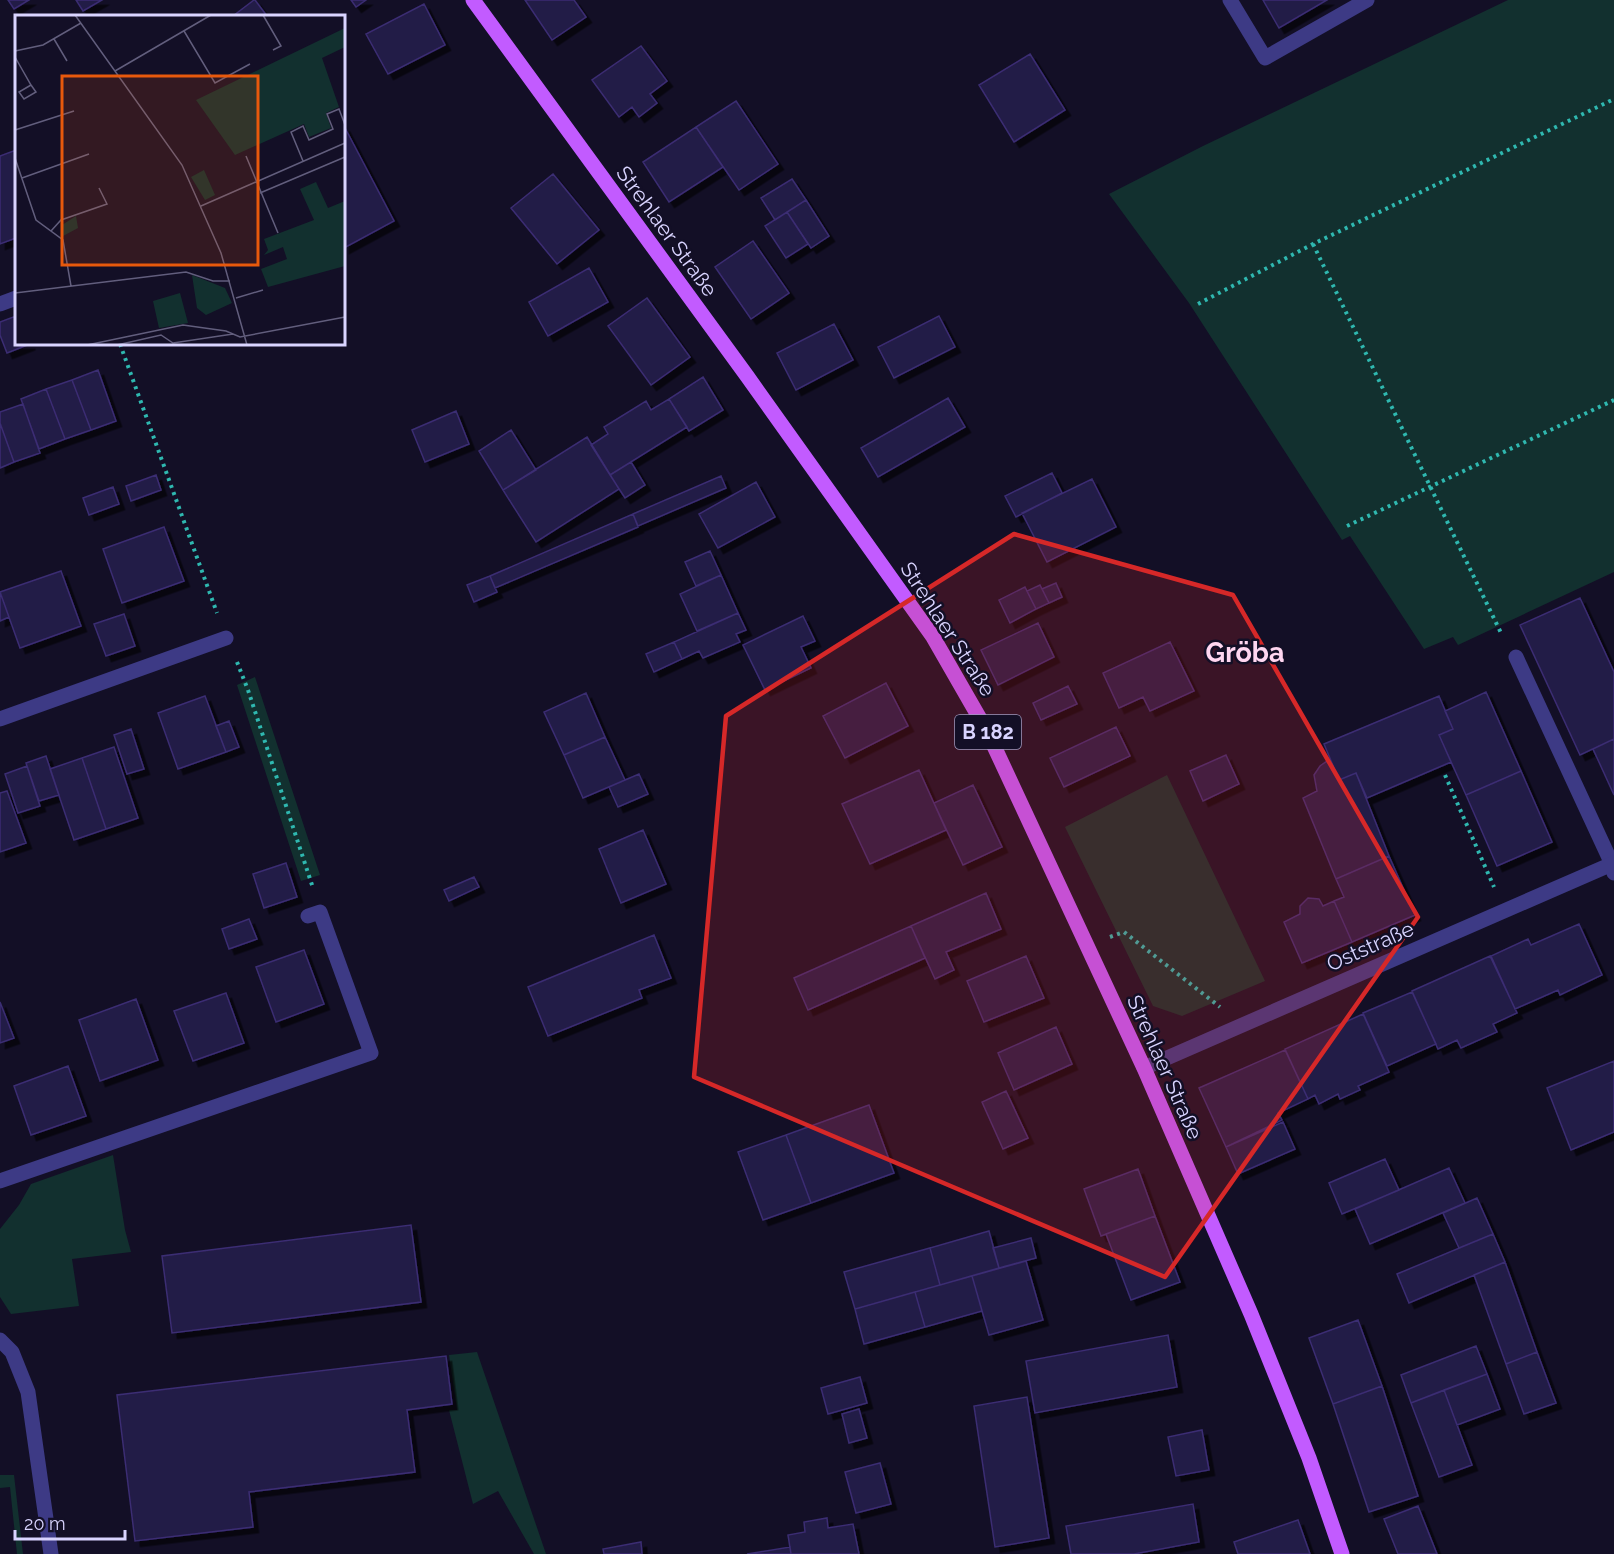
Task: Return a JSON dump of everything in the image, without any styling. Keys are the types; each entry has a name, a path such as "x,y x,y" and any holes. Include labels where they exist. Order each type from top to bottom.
{"main road":[{"name":"Strehlaer Straße","path":"473,0 747,376 933,637 987,730 1144,1068 1251,1314 1309,1458 1342,1554"}],"street":[{"path":"1230,0 1265,58 1367,0"},
{"path":"0,304 15,298"},
{"path":"0,719 226,638"},
{"path":"1516,657 1613,866"},
{"name":"Oststraße","path":"1144,1068 1504,910 1613,866"},
{"path":"0,1181 371,1053 320,912 308,916"},
{"path":"0,1340 12,1352 28,1392 51,1554"}],"path":[{"path":"1198,304 1313,244 1614,99"},
{"path":"1313,244 1502,635 1516,657"},
{"path":"1347,526 1614,400"},
{"path":"1445,775 1504,910"},
{"path":"1087,946 1124,932 1243,1024"}],"highlighted area":[{"path":"1014,534 1233,595 1418,917 1165,1277 694,1077 726,716"}],"green space":[{"path":"1508,0 1614,0 1614,572 1458,645 1453,637 1424,649 1350,536 1342,540 1189,303 1109,194 1203,146"},
{"path":"255,677 320,875 301,881 237,685"},
{"path":"1167,775 1265,981 1182,1016 1153,1006 1065,827"},
{"path":"113,1155 125,1230 131,1252 72,1259 79,1306 11,1314 0,1297 0,1229 19,1205 31,1184"},
{"path":"477,1352 546,1554 534,1554 498,1491 473,1504 449,1410 457,1410 449,1355"},
{"path":"0,1475 14,1475 23,1554 17,1554 10,1487 0,1488"}],"building":[{"path":"8,0 29,0 14,9"},
{"path":"76,0 102,0 83,11"},
{"path":"254,0 266,15 234,15"},
{"path":"351,0 366,0 356,7"},
{"path":"525,0 574,0 586,17 552,40"},
{"path":"1263,0 1327,0 1279,28"},
{"path":"424,4 445,45 388,74 366,34"},
{"path":"641,46 667,81 650,94 657,103 639,117 632,107 619,117 592,80"},
{"path":"1030,54 1065,110 1014,142 979,85"},
{"path":"736,101 778,164 739,190 696,127"},
{"path":"696,127 723,167 669,202 643,162"},
{"path":"345,128 394,221 345,247"},
{"path":"15,150 15,238 0,244 0,156"},
{"path":"553,174 599,230 557,264 511,208"},
{"path":"792,179 806,200 775,220 761,198"},
{"path":"806,200 829,236 811,248 787,212"},
{"path":"787,212 808,244 786,258 765,226"},
{"path":"753,241 789,293 751,319 715,267"},
{"path":"589,268 608,302 548,336 529,302"},
{"path":"647,298 690,357 651,385 608,326"},
{"path":"15,316 15,345 27,345 7,353 0,335 0,322"},
{"path":"939,316 955,347 894,378 878,347"},
{"path":"834,324 853,360 796,390 777,353"},
{"path":"98,370 116,421 91,430 72,380"},
{"path":"703,377 723,410 689,431 669,399"},
{"path":"72,380 91,430 65,439 46,389"},
{"path":"46,389 65,439 39,449 21,399"},
{"path":"948,398 965,427 878,477 861,448"},
{"path":"669,399 687,427 610,475 591,445 608,434 604,427 646,401 651,410"},
{"path":"23,404 40,453 14,462 0,423 0,412"},
{"path":"456,411 469,444 425,462 412,430"},
{"path":"0,423 14,462 0,468"},
{"path":"511,430 536,470 503,490 479,451"},
{"path":"587,437 619,489 536,542 503,490"},
{"path":"631,462 645,485 625,498 610,475"},
{"path":"1052,473 1062,493 1016,517 1005,496"},
{"path":"156,475 161,490 131,501 126,486"},
{"path":"721,476 726,488 638,526 633,514"},
{"path":"1092,479 1116,527 1047,562 1022,513"},
{"path":"756,482 775,517 718,548 699,514"},
{"path":"113,487 119,504 89,515 83,498"},
{"path":"633,514 638,527 495,588 490,576"},
{"path":"164,527 184,581 122,603 103,549"},
{"path":"710,551 721,575 696,586 685,562"},
{"path":"61,571 81,626 20,648 0,592"},
{"path":"721,575 738,613 697,631 680,594"},
{"path":"490,576 497,592 474,602 467,585"},
{"path":"1056,583 1062,597 1049,603 1042,589"},
{"path":"1040,585 1049,603 1036,609 1027,591"},
{"path":"1025,587 1036,609 1010,623 999,600"},
{"path":"0,592 9,617 0,621"},
{"path":"1580,598 1614,672 1614,739 1580,755 1520,625"},
{"path":"738,613 746,630 736,634 740,642 703,658 699,651 682,659 674,642"},
{"path":"124,614 135,646 106,656 94,624"},
{"path":"803,616 815,641 801,647 811,668 765,690 743,645"},
{"path":"1038,623 1054,657 998,685 981,650"},
{"path":"674,642 682,659 654,672 646,654"},
{"path":"1170,642 1194,691 1150,711 1143,697 1119,708 1103,673"},
{"path":"886,683 908,726 845,758 823,716"},
{"path":"1068,686 1077,704 1041,720 1033,703"},
{"path":"1486,692 1521,771 1466,795 1439,735 1453,729 1445,711"},
{"path":"586,693 605,737 564,755 544,712"},
{"path":"205,696 226,752 178,769 158,713"},
{"path":"1439,696 1453,729 1439,735 1451,762 1367,798 1356,773 1339,780 1324,744"},
{"path":"229,721 239,747 226,752 216,726"},
{"path":"1116,727 1130,756 1064,787 1050,758"},
{"path":"131,729 144,769 127,774 114,735"},
{"path":"605,737 625,780 583,798 564,755"},
{"path":"1614,739 1614,795 1593,749"},
{"path":"114,747 138,818 106,829 82,758"},
{"path":"1226,755 1239,784 1203,801 1190,771"},
{"path":"46,756 59,795 39,801 26,763"},
{"path":"82,758 106,829 74,840 50,769"},
{"path":"1330,759 1339,780 1356,773 1389,856 1336,879 1303,798 1317,791 1314,775 1320,766"},
{"path":"27,766 40,806 18,813 5,774"},
{"path":"919,770 946,830 870,864 842,804"},
{"path":"1521,771 1552,842 1497,866 1466,795"},
{"path":"639,774 648,794 618,807 609,787"},
{"path":"973,785 1002,847 963,865 934,803"},
{"path":"7,791 26,843 0,852 0,793"},
{"path":"643,830 666,884 621,903 599,849"},
{"path":"1389,856 1415,915 1352,942 1334,901 1344,897 1336,879"},
{"path":"286,863 297,897 264,908 253,874"},
{"path":"474,877 479,887 449,901 444,890"},
{"path":"986,893 1001,929 946,952 954,970 935,979 911,926"},
{"path":"1308,898 1319,899 1323,906 1334,901 1352,942 1302,963 1284,922 1300,914 1300,906"},
{"path":"249,919 257,939 229,949 222,929"},
{"path":"1579,924 1602,975 1560,995 1558,990 1515,1009 1491,956 1528,939 1531,945"},
{"path":"911,926 925,958 808,1010 794,978"},
{"path":"654,935 671,978 639,990 642,998 548,1036 528,987"},
{"path":"304,950 324,1004 276,1022 256,967"},
{"path":"1026,956 1044,998 984,1022 967,981"},
{"path":"1490,956 1517,1013 1493,1024 1497,1032 1461,1048 1457,1040 1438,1049 1412,991"},
{"path":"1412,992 1436,1044 1387,1066 1363,1013"},
{"path":"226,993 244,1043 193,1061 174,1011"},
{"path":"136,999 158,1060 100,1081 79,1020"},
{"path":"0,1002 14,1038 0,1043"},
{"path":"1363,1014 1389,1072 1358,1086 1360,1090 1340,1099 1338,1094 1319,1104 1315,1095 1308,1099 1285,1049"},
{"path":"1056,1027 1072,1064 1014,1090 998,1053"},
{"path":"1285,1050 1308,1099 1278,1113 1282,1120 1226,1147 1199,1088"},
{"path":"1614,1061 1614,1132 1571,1150 1547,1088"},
{"path":"68,1066 86,1116 31,1135 14,1086"},
{"path":"1006,1091 1028,1138 1003,1149 982,1102"},
{"path":"869,1105 894,1173 811,1203 786,1135"},
{"path":"1283,1122 1295,1149 1238,1174 1226,1147"},
{"path":"786,1135 811,1203 763,1220 738,1152"},
{"path":"1385,1159 1399,1190 1342,1214 1329,1183"},
{"path":"1449,1168 1465,1203 1370,1244 1355,1209"},
{"path":"1138,1169 1155,1216 1101,1236 1084,1189"},
{"path":"1477,1198 1493,1234 1459,1248 1443,1213"},
{"path":"1155,1216 1180,1282 1131,1300 1106,1234"},
{"path":"411,1225 421,1302 172,1333 162,1256"},
{"path":"989,1231 999,1268 940,1285 930,1248"},
{"path":"1493,1234 1505,1262 1409,1303 1397,1274"},
{"path":"1031,1238 1036,1258 999,1268 993,1248"},
{"path":"930,1248 940,1285 855,1309 844,1272"},
{"path":"1026,1261 1043,1320 989,1335 972,1276"},
{"path":"1505,1262 1537,1352 1506,1364 1474,1275"},
{"path":"972,1276 982,1311 925,1327 915,1292"},
{"path":"915,1292 925,1327 864,1344 855,1309"},
{"path":"1358,1320 1382,1386 1333,1404 1309,1338"},
{"path":"1168,1335 1177,1387 1035,1413 1026,1361"},
{"path":"1476,1346 1487,1374 1411,1403 1401,1375"},
{"path":"1537,1352 1556,1403 1524,1414 1506,1364"},
{"path":"446,1356 452,1404 407,1410 415,1472 249,1492 253,1527 135,1541 117,1395"},
{"path":"1487,1374 1500,1409 1457,1425 1444,1390"},
{"path":"860,1377 867,1403 828,1414 821,1388"},
{"path":"1382,1386 1418,1496 1369,1512 1333,1404"},
{"path":"1444,1390 1472,1465 1439,1477 1411,1403"},
{"path":"1027,1397 1049,1538 995,1547 974,1406"},
{"path":"859,1409 867,1438 849,1443 842,1414"},
{"path":"1202,1430 1209,1470 1176,1476 1168,1437"},
{"path":"880,1463 891,1504 856,1513 845,1472"},
{"path":"1193,1504 1199,1542 1134,1554 1071,1554 1066,1526"},
{"path":"1418,1506 1437,1554 1398,1554 1384,1519"},
{"path":"827,1518 828,1528 853,1524 859,1554 791,1554 788,1535 805,1532 804,1522"},
{"path":"1298,1520 1310,1554 1238,1554 1234,1542"},
{"path":"641,1542 642,1554 604,1554 603,1549"},
{"path":"790,1547 791,1554 747,1554"}],"district":[{"name":"Gröba","path":"1245,652"}]}
